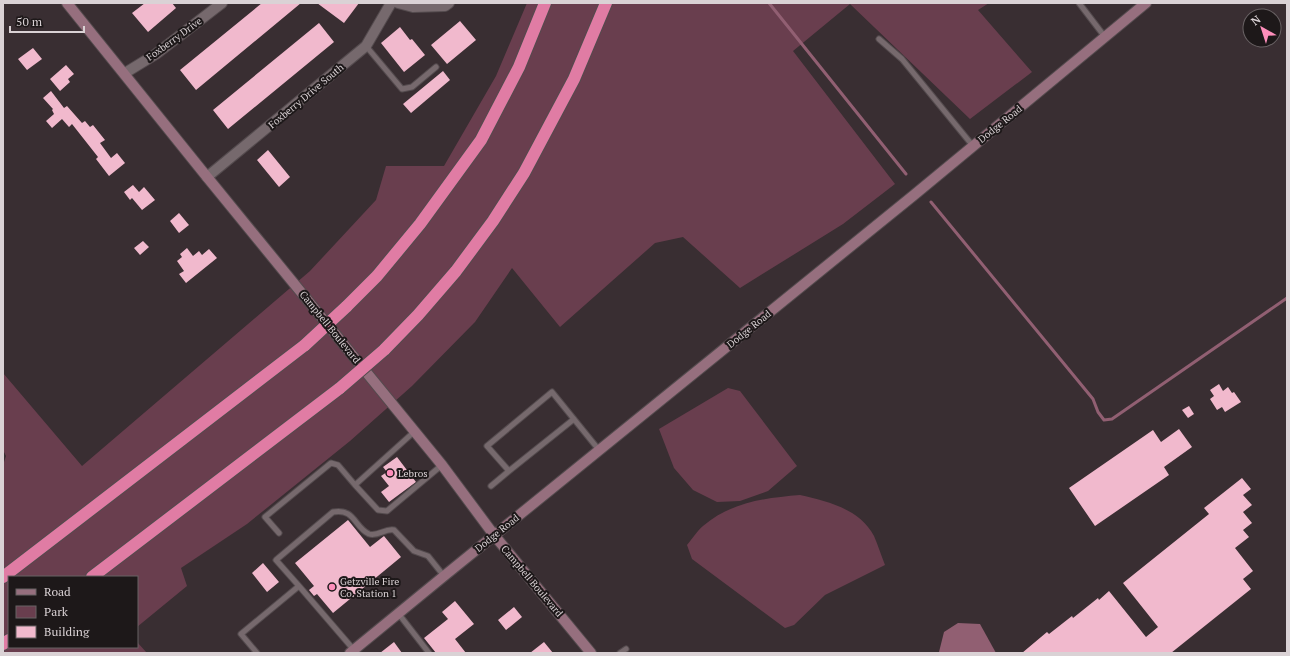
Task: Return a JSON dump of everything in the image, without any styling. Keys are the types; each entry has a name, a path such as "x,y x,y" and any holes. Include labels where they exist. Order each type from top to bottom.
{"highway":[{"path":"3,577 306,344 377,276 420,224 481,140 519,67 545,3"},
{"path":"93,576 340,388 384,350 418,315 456,271 493,221 524,173 574,79 606,3"}],"street":[{"name":"Campbell Boulevard","path":"68,3 207,177 415,431 494,535 591,653"},
{"name":"Foxberry Drive","path":"125,73 156,54 222,3"},
{"name":"Foxberry Drive South","path":"207,177 366,46 391,3"},
{"path":"398,3 413,8 445,6 449,3"},
{"name":"Dodge Road","path":"354,652 398,613 973,146 1146,3"}],"lane":[{"path":"1080,3 1105,37"},
{"path":"879,39 902,59 973,146"},
{"path":"366,46 402,89 412,87 436,67"},
{"path":"509,471 487,446 552,392 599,450"},
{"path":"491,486 574,419"},
{"path":"355,485 415,431"},
{"path":"279,533 265,517 331,463 338,465 378,510 387,511 442,465"},
{"path":"354,652 276,560 333,512 339,511 347,513 370,534 380,534 390,529 394,530 414,551 428,556 444,576"},
{"path":"257,653 241,634 299,586"},
{"path":"398,613 429,653"},
{"path":"620,653 626,649"}],"green space":[{"path":"527,3 989,3 978,10 1032,72 970,119 850,4 793,51 895,184 843,224 740,288 683,237 655,243 560,327 512,268 475,322 412,386 350,441 247,524 181,568 187,586 138,626 138,576 8,576 8,648 138,648 138,643 147,653 3,653 3,465 6,456 3,450 3,373 82,466 310,271 376,200 386,166 444,166 496,76"},
{"path":"728,388 740,391 797,466 768,491 740,501 717,502 693,490 674,468 659,429"},
{"path":"800,495 832,503 852,513 860,519 874,536 885,565 825,595 794,625 785,628 692,559 687,545 703,526 725,511 737,506 761,500"}],"shaded area":[{"path":"958,623 980,624 996,653 939,653 944,632"}],"building":[{"path":"145,3 172,3 176,8 148,32 132,13"},
{"path":"262,3 301,3 196,90 180,70"},
{"path":"317,3 359,3 344,23"},
{"path":"460,21 476,40 447,64 431,45"},
{"path":"319,23 334,42 228,129 213,110"},
{"path":"400,27 425,55 404,72 381,43"},
{"path":"33,48 42,59 27,70 18,59"},
{"path":"66,65 74,74 68,79 70,82 60,91 50,79"},
{"path":"443,71 450,80 411,113 403,104"},
{"path":"51,91 64,108 67,106 82,123 85,121 90,127 93,125 105,140 100,143 111,158 117,153 125,163 109,176 96,159 98,157 72,124 69,127 62,119 52,128 46,121 54,114 53,109 43,98"},
{"path":"268,150 290,177 279,187 257,160"},
{"path":"133,185 139,192 144,187 155,200 142,210 132,198 130,200 124,192"},
{"path":"179,213 189,225 179,233 170,221"},
{"path":"143,241 149,247 140,255 134,248"},
{"path":"187,248 193,256 199,251 202,255 209,249 217,258 186,283 179,274 184,271 177,261 182,257 180,254"},
{"path":"1219,384 1223,391 1228,387 1232,393 1234,392 1241,402 1225,412 1222,407 1217,410 1210,399 1214,396 1210,390"},
{"path":"1189,406 1194,414 1188,418 1182,410"},
{"path":"1179,429 1192,447 1164,467 1169,475 1095,526 1069,488 1153,430 1161,442"},
{"path":"397,457 416,482 389,502 381,492 389,486 381,476 387,472 383,467"},
{"path":"1242,478 1251,489 1243,495 1252,505 1243,512 1252,523 1243,530 1249,537 1235,548 1253,571 1243,579 1251,589 1171,653 1022,653 1047,632 1049,634 1072,616 1073,618 1098,598 1099,600 1109,591 1146,637 1158,627 1123,583 1209,514 1204,508"},
{"path":"348,520 370,547 384,536 401,557 333,613 317,594 314,596 309,590 314,586 295,563"},
{"path":"263,563 279,582 267,592 252,573"},
{"path":"455,601 474,624 455,639 466,653 436,653 424,638 448,619 442,612"},
{"path":"514,607 522,617 506,630 498,620"},
{"path":"394,642 402,653 380,653"},
{"path":"544,642 553,653 530,653"}],"waterway":[{"path":"769,3 906,174"},
{"path":"931,202 1093,399 1098,412 1104,420 1112,419 1287,298"}],"place":[{"name":"Lebros","path":"390,473"},
{"name":"Getzville Fire Co. Station 1","path":"332,587"}]}
